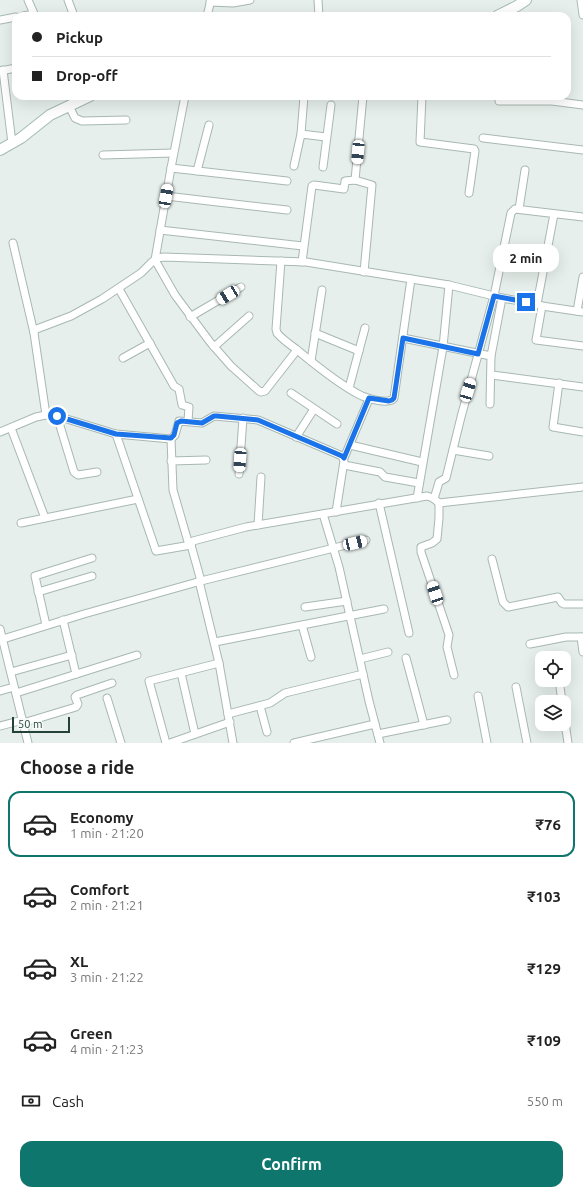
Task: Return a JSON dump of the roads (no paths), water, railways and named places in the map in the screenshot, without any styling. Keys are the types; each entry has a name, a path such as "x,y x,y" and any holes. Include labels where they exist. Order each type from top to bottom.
{"main road":[{"path":"503,12 515,3 526,0"},
{"path":"0,150 21,138 50,115 82,100"}],"street":[{"path":"28,0 33,12"},
{"path":"68,0 72,12"},
{"path":"208,12 210,1 233,3 250,0"},
{"path":"318,0 320,12"},
{"path":"581,0 583,15"},
{"path":"0,20 12,18"},
{"path":"12,69 2,70 4,102 12,143"},
{"path":"184,100 170,168 155,260 175,296 214,347 231,366 261,392 264,391 297,350"},
{"path":"294,166 301,134 304,100"},
{"path":"355,180 363,100"},
{"path":"422,100 420,142 475,150 469,193"},
{"path":"499,101 552,101 583,105"},
{"path":"322,167 331,105"},
{"path":"69,106 75,118 82,121 126,120"},
{"path":"197,171 209,125"},
{"path":"301,134 326,137"},
{"path":"483,138 583,150"},
{"path":"102,155 174,153"},
{"path":"170,168 287,181"},
{"path":"519,209 525,170"},
{"path":"302,262 312,186 344,189 345,180 355,180 372,185 364,272"},
{"path":"166,196 288,210"},
{"path":"490,404 492,374 491,356 498,297 512,213 515,209 519,209 583,217"},
{"path":"554,214 536,340 583,346"},
{"path":"160,230 303,246"},
{"path":"13,243 34,333 46,415"},
{"path":"34,333 34,330 38,327 71,316 119,289 141,274 155,260 164,257 302,262 449,285 498,297 580,312 583,277"},
{"path":"281,261 276,329 279,336 349,388 369,398 389,401 394,398 412,279"},
{"path":"417,498 443,347 449,285"},
{"path":"190,317 241,287"},
{"path":"119,289 174,386 179,389 182,405 189,407 188,421"},
{"path":"311,361 322,290"},
{"path":"454,675 447,646 448,635 421,552 421,547 432,543 436,539 439,518 436,501 439,482 446,478 460,417 478,354 498,297"},
{"path":"214,347 249,316"},
{"path":"349,388 365,328"},
{"path":"315,334 359,351"},
{"path":"403,338 491,356"},
{"path":"123,358 150,343"},
{"path":"492,374 583,387"},
{"path":"559,384 553,427 583,432"},
{"path":"291,393 337,424"},
{"path":"336,512 344,462 369,398"},
{"path":"296,437 314,409"},
{"path":"0,432 36,417 46,415 57,416 116,434 171,438"},
{"path":"57,416 74,472 78,475 97,472"},
{"path":"233,743 215,642 190,545 174,497 171,438 174,435 179,421 202,423 214,416 258,420 342,456 344,462"},
{"path":"239,474 243,418"},
{"path":"11,428 45,518"},
{"path":"116,434 156,551 190,545 193,541 258,525 379,503 427,496 436,501 583,487"},
{"path":"350,445 422,462"},
{"path":"453,450 489,456"},
{"path":"171,461 206,460"},
{"path":"344,462 380,472 385,476 419,483"},
{"path":"258,525 261,477"},
{"path":"21,523 138,499"},
{"path":"379,503 409,633"},
{"path":"323,514 340,567 363,674 380,743"},
{"path":"1,639 200,581 366,540"},
{"path":"46,625 35,578 37,574 92,558"},
{"path":"492,559 503,602 508,608 558,597 564,604 583,604"},
{"path":"38,592 92,576"},
{"path":"306,607 347,601"},
{"path":"215,642 384,608"},
{"path":"64,620 76,674"},
{"path":"302,625 311,657"},
{"path":"0,629 1,639 11,672 28,743"},
{"path":"530,644 566,637 582,636 583,652"},
{"path":"360,658 388,652"},
{"path":"11,672 72,655"},
{"path":"0,691 15,690 76,674 136,655"},
{"path":"406,658 424,725"},
{"path":"166,743 149,681 219,663"},
{"path":"181,673 195,734"},
{"path":"228,714 273,702 284,693 363,674"},
{"path":"0,726 23,722 76,707 78,704 75,698 77,695 112,683"},
{"path":"516,687 527,743"},
{"path":"560,687 561,695"},
{"path":"478,696 487,743"},
{"path":"107,698 121,743"},
{"path":"260,706 267,732"},
{"path":"378,734 447,720"},
{"path":"170,743 230,722"},
{"path":"294,743 375,724"},
{"path":"566,731 568,743"}]}
